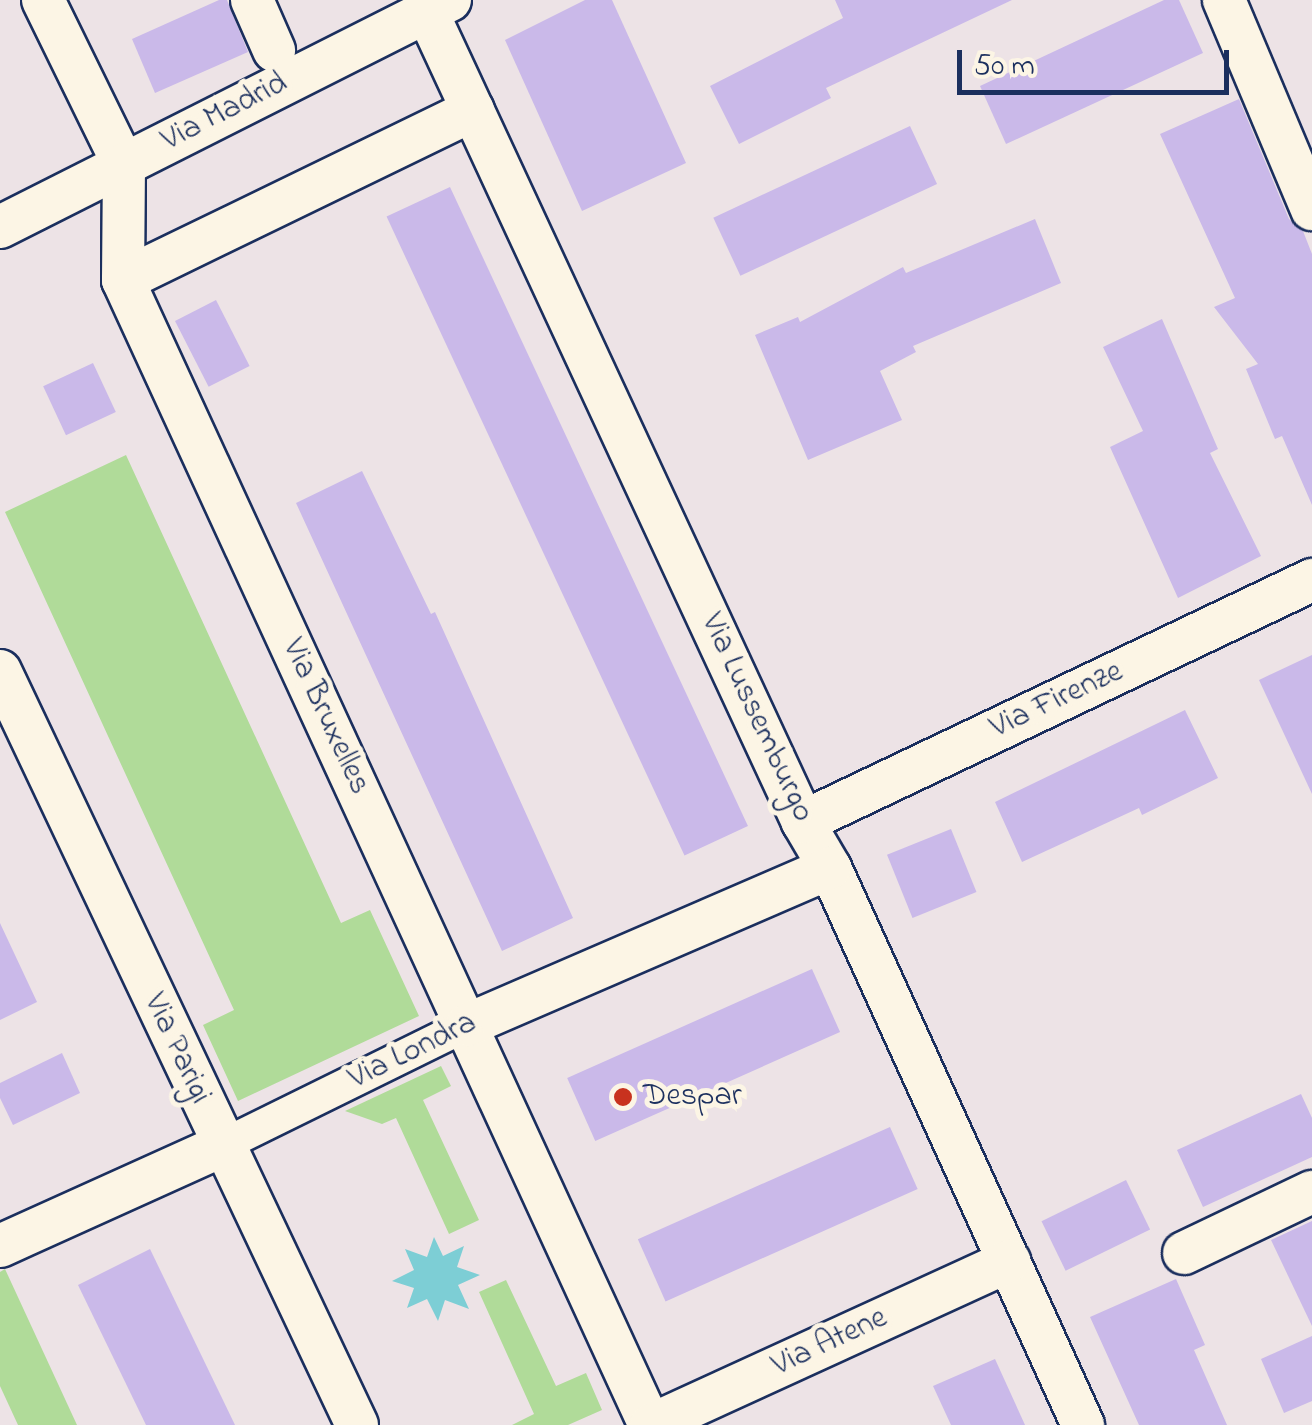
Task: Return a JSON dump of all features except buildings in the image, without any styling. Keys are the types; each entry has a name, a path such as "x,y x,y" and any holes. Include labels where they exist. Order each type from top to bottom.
{"street":[{"name":"Via Bruxelles","path":"44,0 124,165 123,280 651,1425"},
{"path":"252,0 274,50"},
{"path":"1224,0 1312,209"},
{"name":"Via Madrid","path":"0,227 439,6"},
{"name":"Via Lussemburgo","path":"439,6 474,110 803,822 830,868 1083,1425"},
{"path":"123,280 474,110"},
{"name":"Via Firenze","path":"803,822 1312,580"},
{"name":"Via Parigi","path":"0,672 221,1146 357,1425"},
{"name":"Via Londra","path":"0,1246 221,1146 467,1025 830,868"},
{"path":"1184,1253 1312,1192"},
{"name":"Via Atene","path":"651,1425 1010,1261"}],"green space":[{"path":"126,455 341,923 370,910 419,1016 238,1101 203,1025 234,1010 5,512"},
{"path":"441,1066 451,1086 423,1100 479,1220 449,1234 396,1118 382,1124 345,1111"},
{"path":"5,1269 77,1425 18,1425 0,1386 0,1272"},
{"path":"506,1280 556,1386 586,1373 602,1410 568,1425 512,1425 534,1414 479,1292"}],"water":[{"path":"434,1237 443,1256 464,1246 457,1267 480,1275 458,1285 469,1309 445,1300 438,1321 427,1299 407,1308 414,1288 392,1281 414,1270 405,1249 427,1257"}],"place":[{"name":"Despar","path":"623,1097"}]}
